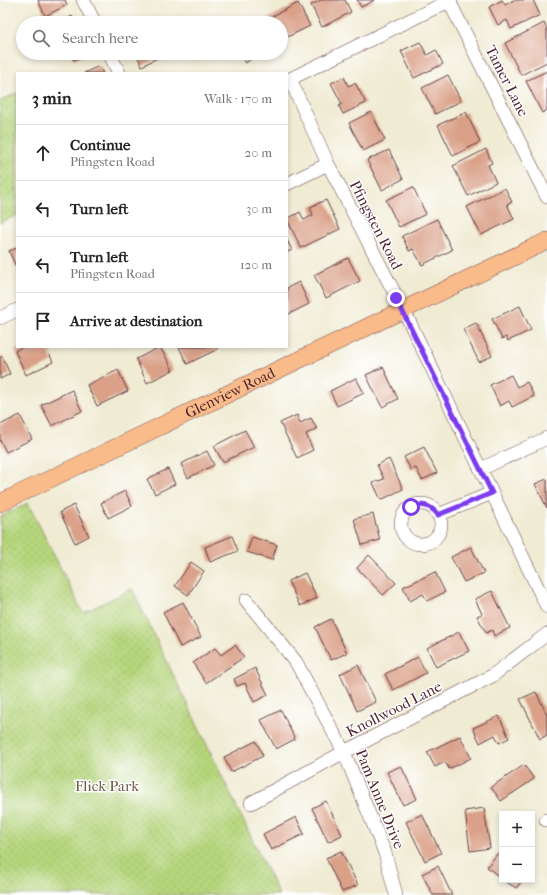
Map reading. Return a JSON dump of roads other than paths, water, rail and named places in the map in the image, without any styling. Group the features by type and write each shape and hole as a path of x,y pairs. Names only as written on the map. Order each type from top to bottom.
{"main road":[{"name":"Glenview Road","path":"0,503 547,241"}],"street":[{"path":"83,0 91,16"},
{"name":"Pfingsten Road","path":"450,1 290,79 328,164 481,469 547,608"},
{"name":"Tamer Lane","path":"450,1 547,197"},
{"path":"112,60 118,72"},
{"path":"288,184 328,164"},
{"path":"0,318 16,310"},
{"path":"481,469 547,438"},
{"path":"438,515 492,493"},
{"name":"Pam Anne Drive","path":"246,600 296,662 344,752 385,853 396,895"},
{"name":"Knollwood Lane","path":"251,803 344,752 492,676 547,634"}],"park label":[{"name":"Flick Park","path":"107,786"}]}
